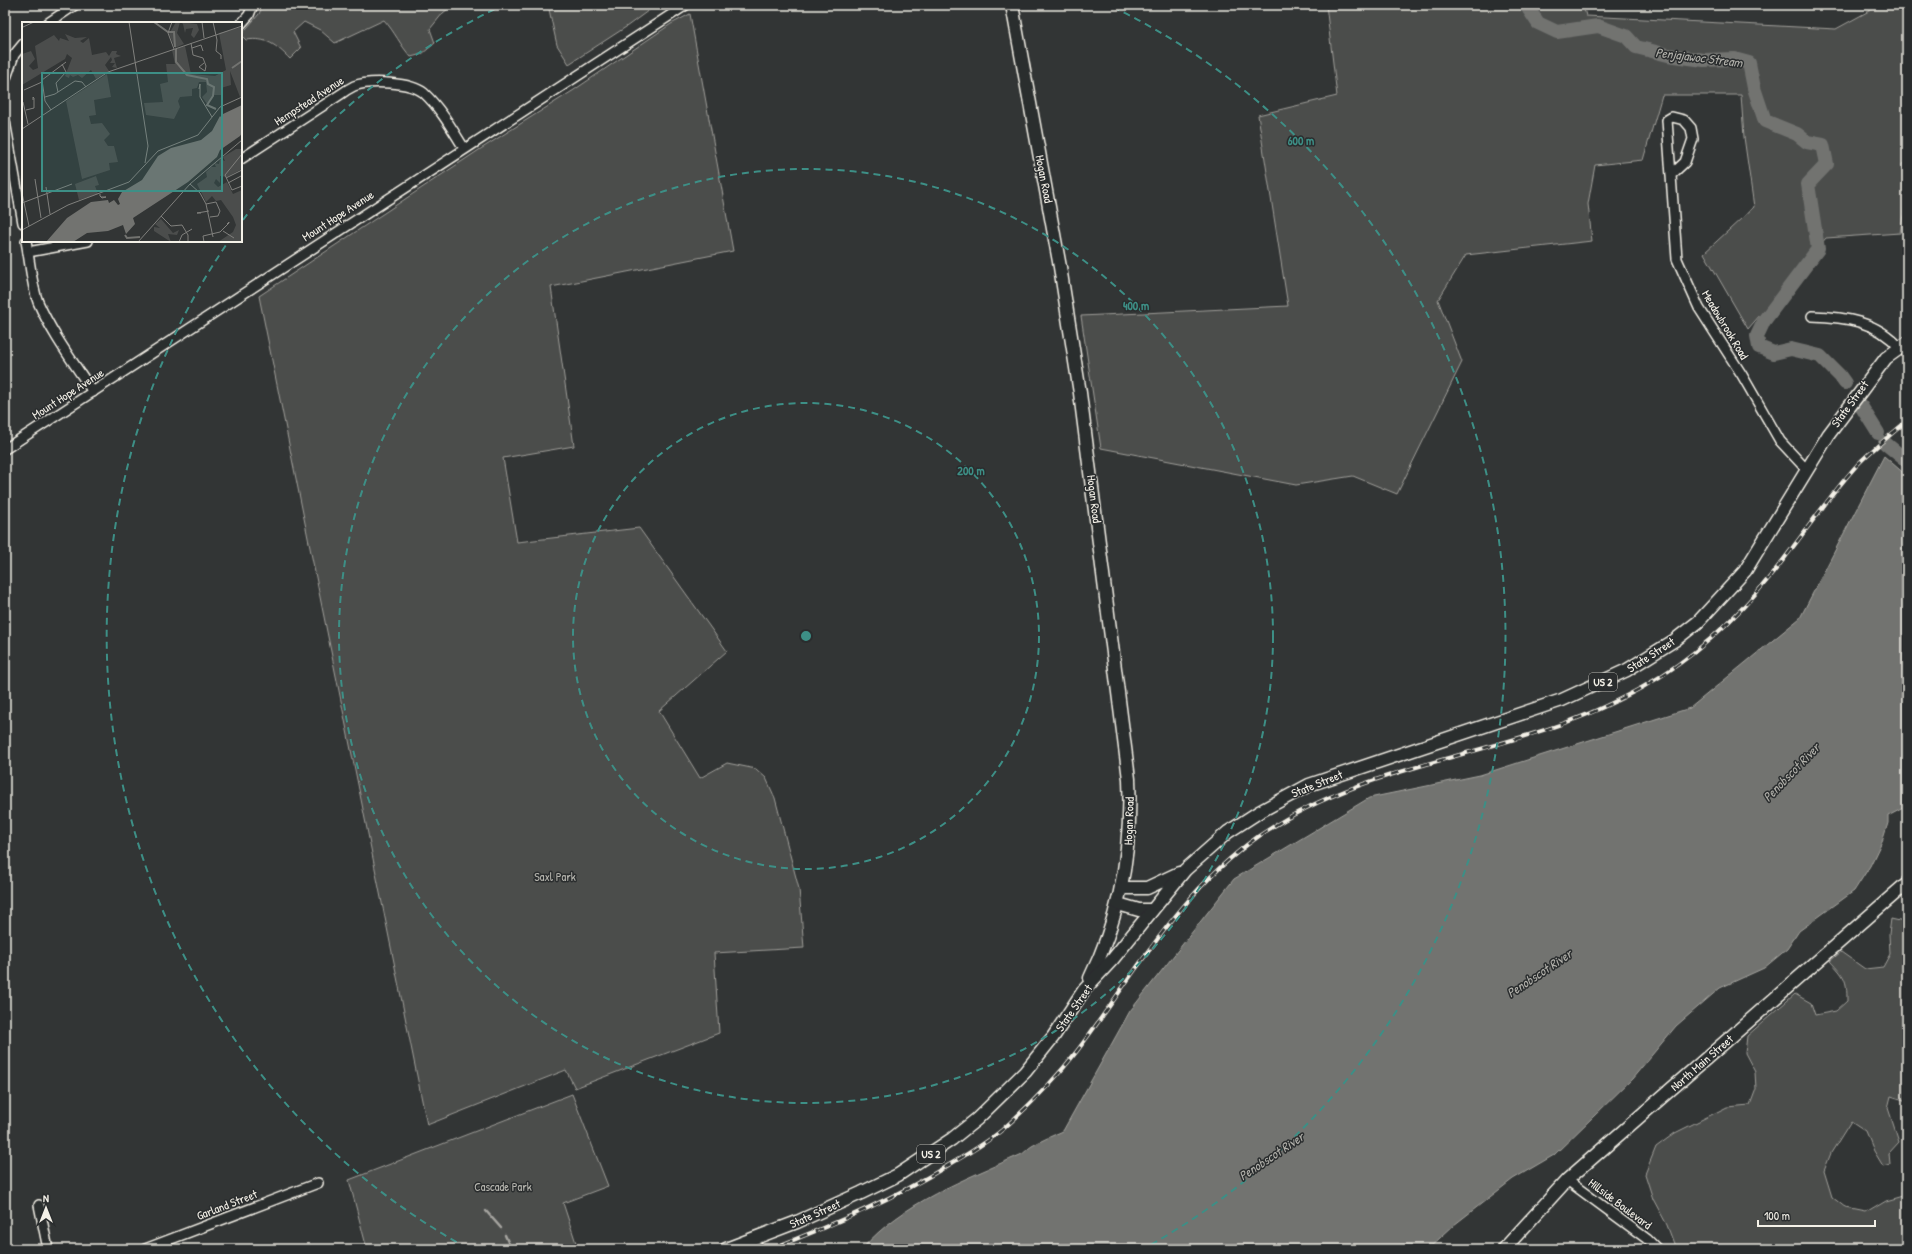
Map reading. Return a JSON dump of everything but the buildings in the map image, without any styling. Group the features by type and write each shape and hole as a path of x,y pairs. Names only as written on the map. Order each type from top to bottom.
{"main road":[{"name":"Hogan Road","path":"1012,5 1059,263 1080,393 1129,779 1131,814 1128,855 1122,888 1101,956 1084,990"},
{"name":"State Street","path":"726,1249 797,1222 898,1175 952,1139 977,1119 1025,1072 1054,1037 1084,990 1112,960 1185,870 1228,832 1259,812 1309,785 1562,700 1628,670 1654,654 1698,622 1745,571 1806,469 1829,434 1886,358 1903,345"},
{"path":"1122,888 1147,888 1185,870"},
{"name":"North Main Street","path":"1504,1249 1567,1180 1907,884"},
{"path":"1118,904 1140,910 1152,910"}],"street":[{"path":"50,22 76,5"},
{"path":"242,23 249,15 253,5"},
{"name":"Mount Hope Avenue","path":"5,449 464,148 686,5"},
{"path":"5,81 14,55 22,45"},
{"name":"Hempstead Avenue","path":"242,158 341,94 355,86 371,83 388,83 422,92 444,116 464,148"},
{"name":"Meadowbrook Road","path":"1671,175 1685,162 1693,139 1691,128 1684,120 1672,117 1667,120 1677,259 1698,308 1742,375 1780,441 1806,469"},
{"path":"5,121 22,217"},
{"path":"26,242 31,275 38,301 62,345 93,392"},
{"path":"28,252 83,242"},
{"path":"1812,316 1848,318 1867,324 1903,345"},
{"name":"Hillside Boulevard","path":"1567,1180 1647,1239 1657,1249"},
{"name":"Garland Street","path":"145,1249 318,1184"},
{"path":"39,1205 48,1249"}],"green space":[{"path":"263,5 453,5 443,13 430,29 435,43 422,54 411,57 384,20 335,43 320,30 304,22 293,32 301,48 290,59 271,43 253,39 246,40 242,36 242,34 259,14"},
{"path":"548,5 656,5 626,27 569,64 557,45"},
{"path":"1326,5 1583,5 1586,16 1836,29 1880,5 1907,5 1907,163 1902,164 1905,203 1900,233 1826,238 1748,329 1704,253 1754,207 1744,137 1741,95 1662,95 1643,160 1595,165 1588,204 1592,241 1466,255 1438,300 1462,362 1397,494 1353,476 1296,485 1101,448 1081,316 1288,306 1258,115 1337,96"},
{"name":"Saxl Park","path":"690,14 733,251 551,287 574,446 503,458 517,542 639,528 727,651 659,711 700,778 727,763 756,769 766,778 775,798 799,889 804,948 714,953 719,1033 575,1088 566,1070 427,1125 259,296 479,150 574,90 671,24"},
{"path":"1891,919 1904,922 1907,931 1907,1101 1891,1096 1888,1108 1899,1142 1889,1153 1890,1164 1883,1166 1874,1151 1866,1131 1851,1121 1831,1153 1824,1171 1832,1197 1846,1208 1866,1212 1886,1200 1907,1194 1907,1249 1676,1249 1667,1225 1653,1199 1645,1174 1656,1147 1675,1133 1727,1107 1750,1105 1756,1089 1755,1072 1745,1053 1747,1036 1795,994 1811,1003 1815,1015 1836,1011 1847,1001 1846,983 1842,975 1830,961 1841,952 1865,969 1883,967 1890,954 1889,934"},
{"name":"Cascade Park","path":"572,1094 608,1186 563,1203 578,1249 367,1249 349,1180"}],"water":[{"name":"Penobscot River","path":"1884,456 1907,476 1907,806 1888,816 1888,823 1883,839 1870,866 1854,891 1799,931 1787,949 1764,968 1720,988 1676,1026 1632,1079 1554,1155 1513,1179 1454,1225 1428,1249 862,1249 896,1218 915,1205 956,1183 1022,1154 1036,1144 1063,1131 1130,1011 1234,879 1369,798 1480,775 1690,708 1800,618"}],"waterway":[{"name":"Penjajawoc Stream","path":"1526,5 1538,23 1557,32 1598,26 1626,36 1636,47 1668,55 1704,60 1734,59 1749,63 1754,88 1765,121 1797,134 1807,142 1823,145 1827,164 1808,184 1818,249 1764,321 1757,336 1759,347 1774,353 1791,349 1820,356 1845,383"},
{"name":"Penjajawoc Stream","path":"1861,406 1878,433"},
{"name":"Penjajawoc Stream","path":"1885,443 1907,461"},
{"path":"486,1211 501,1228"},
{"path":"505,1235 511,1249"}],"railway":[{"path":"770,1249 838,1222 904,1190 968,1153 1002,1130 1022,1112 1069,1062 1159,936 1181,909 1231,858 1259,836 1295,814 1332,796 1371,781 1531,734 1589,714 1643,687 1680,663 1714,636 1745,606 1773,573 1836,490 1858,464 1907,421"}]}
